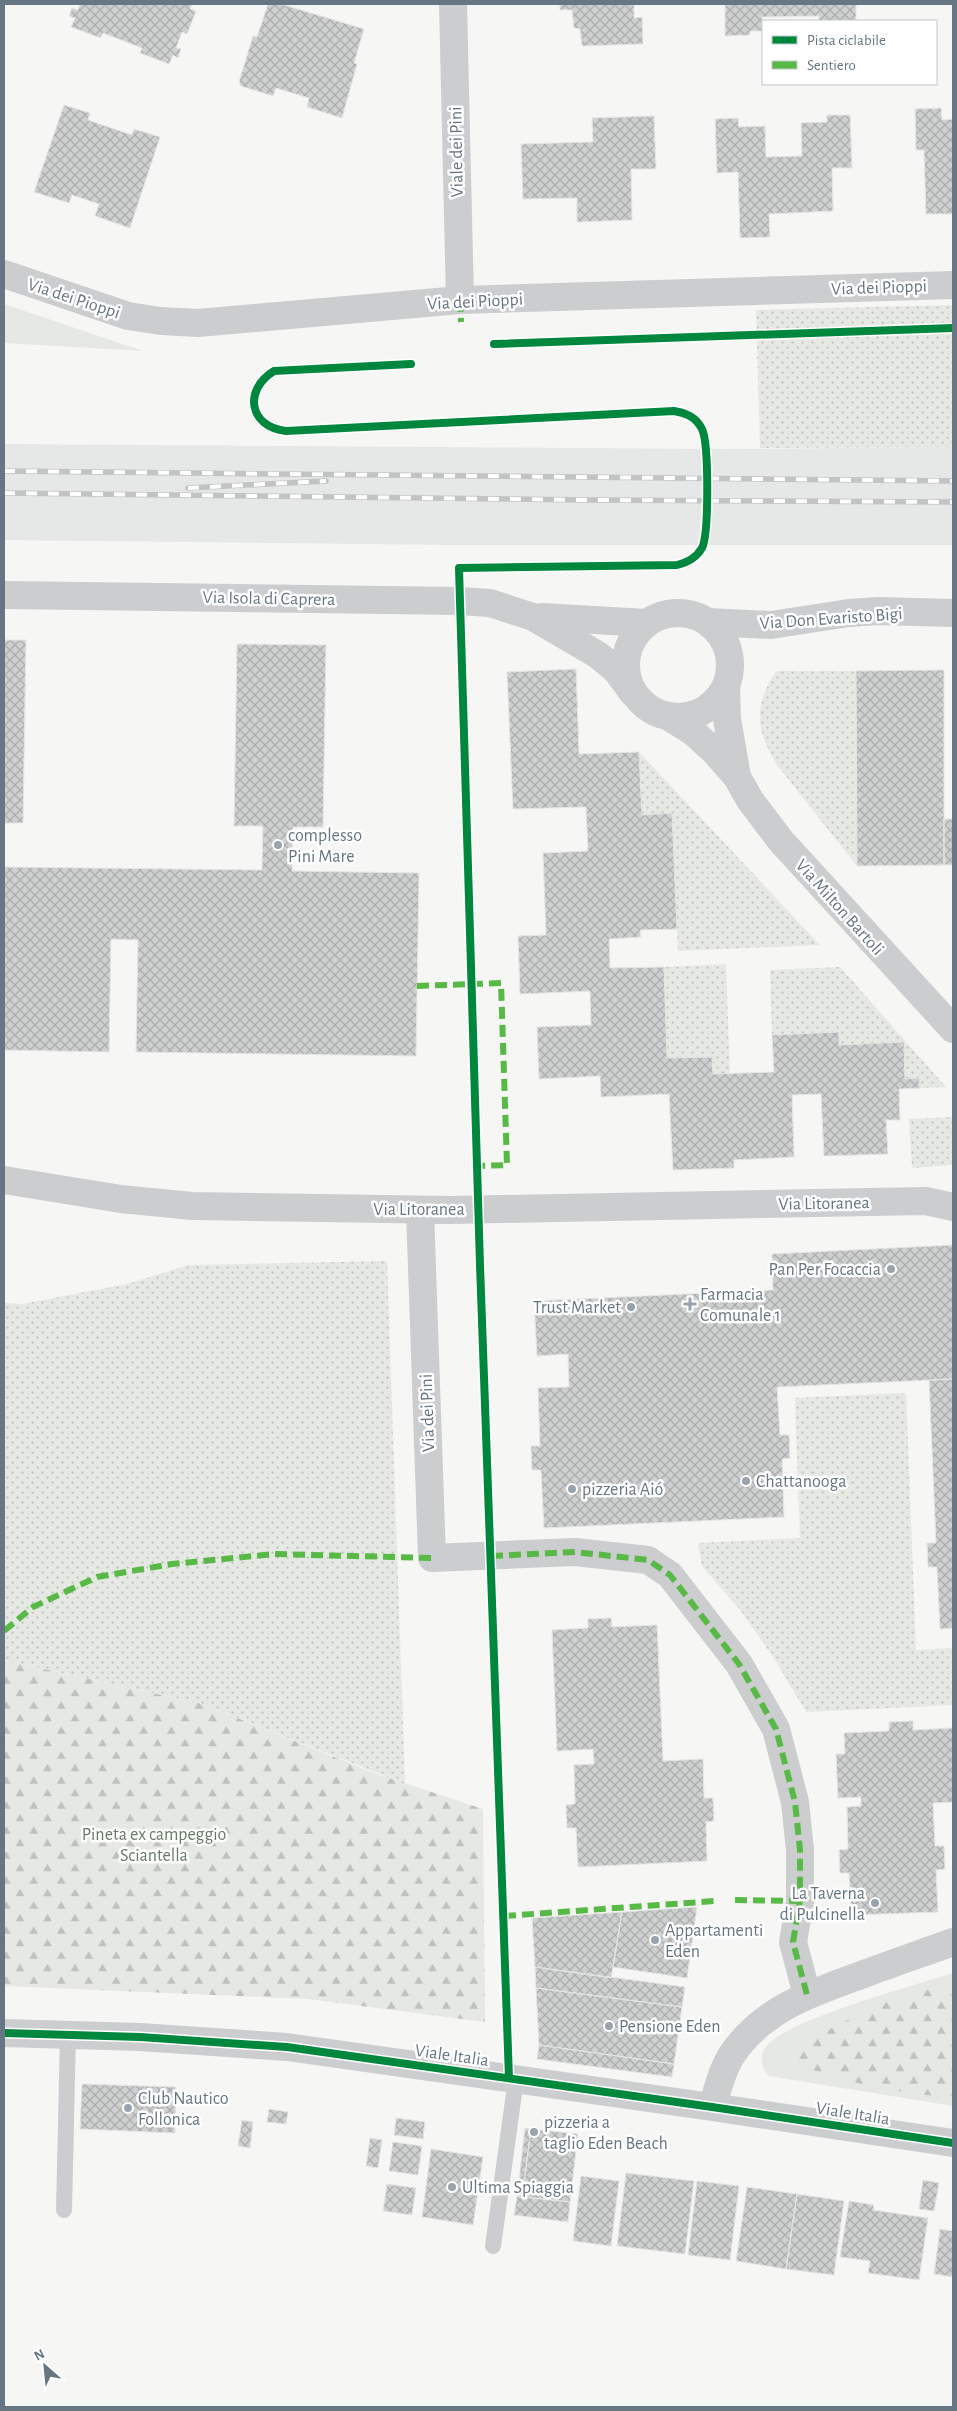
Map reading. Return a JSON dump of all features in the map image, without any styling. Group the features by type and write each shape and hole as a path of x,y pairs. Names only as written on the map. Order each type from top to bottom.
{"street":[{"name":"Viale dei Pini","path":"453,4 460,300"},
{"name":"Via dei Pioppi","path":"4,274 128,316 161,321 198,323 460,300 953,285"},
{"name":"Via Isola di Caprera","path":"4,595 460,600 490,603 533,617 598,655 616,670 633,692"},
{"name":"Via Don Evaristo Bigi","path":"647,623 661,615 678,613 694,615 708,622 771,625 868,612 953,613"},
{"name":"Via Isola di Caprera","path":"533,617 647,623"},
{"path":"647,623 634,638 626,655 626,675 633,692 643,704 669,717 686,717 703,710 716,700 726,685 730,668 728,651 721,635 708,622"},
{"name":"Via Milton Bartoli","path":"726,685 727,719 737,777"},
{"name":"Via Milton Bartoli","path":"669,717 693,732 737,777 750,800 781,842 953,1029"},
{"name":"Via Litoranea","path":"4,1180 174,1205 420,1210 926,1201 953,1194"},
{"name":"Via Litoranea","path":"926,1201 953,1207"},
{"name":"Via dei Pini","path":"420,1210 432,1558 575,1552 648,1560 670,1575 739,1664 776,1729 795,1802 800,1850 800,1901 793,1942 807,1995"},
{"path":"712,2106 724,2069 744,2039 766,2018 807,1995 953,1942"},
{"name":"Viale Italia","path":"4,2033 199,2040 287,2047 712,2106 953,2143"}],"lane":[{"path":"64,2210 68,2034"},
{"path":"493,2246 516,2079"}],"shaded area":[{"path":"4,444 723,449 953,447 953,545 445,545 4,540"}],"green space":[{"path":"4,304 10,306 143,351 4,343"},
{"path":"953,305 953,447 760,448 756,310"},
{"path":"776,671 856,671 857,866 777,765 764,740 760,718 761,706 769,683"},
{"path":"639,752 820,945 678,951 672,813 642,815"},
{"path":"726,964 730,1074 713,1074 712,1057 667,1058 664,967"},
{"path":"840,967 946,1087 920,1088 919,1078 905,1079 904,1042 839,1045 839,1032 772,1035 770,970"},
{"path":"953,1117 953,1165 912,1168 909,1119"},
{"path":"387,1261 405,1784 203,1704 4,1660 4,1303 22,1304 127,1284 189,1265"},
{"path":"906,1393 916,1650 953,1648 953,1705 806,1712 774,1658 741,1611 702,1566 698,1543 800,1538 795,1398"},
{"name":"Pineta ex campeggio Sciantella","path":"4,1660 203,1704 374,1773 483,1809 485,2022 308,1999 4,1986"},
{"path":"953,1973 953,2106 769,2076 765,2070 762,2059 765,2048 777,2037 797,2026 852,2004"},
{"path":"953,1982 953,2098 916,2094 850,2082 797,2062 798,2049 820,2034 875,2006"}],"building":[{"path":"80,4 192,4 190,9 196,11 187,34 182,32 176,48 181,49 178,58 173,55 169,64 140,53 142,48 103,33 101,38 71,27 75,18 69,16 72,8 78,10"},
{"path":"268,4 281,4 364,29 354,63 357,64 342,118 307,107 309,98 276,88 273,96 241,86 239,82 253,36 257,37"},
{"path":"560,4 634,4 634,18 642,17 643,44 582,46 580,29 574,28 572,10 560,10"},
{"path":"725,4 856,4 856,20 819,20 819,16 762,17 762,31 750,31 750,35 725,36"},
{"path":"64,105 90,113 88,120 132,135 134,129 160,137 130,228 95,216 99,204 72,195 69,203 34,192"},
{"path":"941,108 942,120 953,119 953,214 926,214 924,150 916,150 915,109"},
{"path":"827,115 850,115 852,168 832,168 833,211 769,214 770,237 740,238 738,172 717,173 715,119 738,118 739,127 765,126 766,157 802,156 801,123 827,122"},
{"path":"654,116 656,169 631,169 632,220 577,222 577,198 523,199 521,144 593,142 592,118"},
{"path":"4,640 26,640 23,823 4,823"},
{"name":"complesso Pini Mare","path":"237,644 326,645 323,827 293,827 292,871 419,873 416,1056 136,1052 138,940 111,939 109,1052 4,1050 4,867 262,870 263,826 234,826"},
{"path":"576,669 579,754 639,752 642,815 672,813 677,929 640,930 641,937 609,939 610,968 664,967 667,1058 712,1057 713,1074 774,1072 772,1035 839,1032 839,1045 904,1042 905,1079 919,1078 920,1088 899,1089 900,1120 886,1120 888,1154 824,1156 821,1094 792,1095 794,1157 734,1160 734,1168 673,1170 669,1094 601,1097 600,1076 539,1079 537,1027 591,1025 590,991 520,994 518,936 546,935 543,853 588,851 586,807 513,809 507,672"},
{"path":"944,670 944,865 857,866 856,671"},
{"path":"944,819 953,819 953,865 944,865"},
{"path":"953,1245 953,1379 777,1387 780,1435 789,1435 790,1458 782,1459 784,1517 544,1528 541,1470 532,1470 531,1446 540,1446 538,1388 569,1387 568,1354 537,1356 534,1301 773,1290 772,1254"},
{"path":"953,1379 953,1628 940,1629 937,1567 928,1567 927,1543 936,1543 929,1380"},
{"path":"611,1618 612,1627 657,1625 663,1761 703,1759 704,1798 713,1798 714,1821 706,1822 707,1861 578,1867 576,1828 567,1828 566,1805 575,1804 574,1765 594,1764 593,1749 557,1751 552,1630 588,1628 588,1619"},
{"path":"913,1721 913,1730 953,1728 953,1802 933,1803 935,1846 944,1846 945,1869 936,1870 938,1912 851,1915 849,1873 840,1873 839,1850 848,1849 847,1807 861,1806 861,1797 838,1798 836,1754 845,1754 844,1733 889,1731 889,1722"},
{"name":"Appartamenti Eden","path":"697,1907 687,1978 613,1967 622,1912"},
{"path":"622,1912 611,1978 535,1967 532,1918"},
{"path":"535,1967 685,1987 682,2007 536,1988"},
{"name":"Pensione Eden","path":"536,1988 682,2007 674,2064 539,2045"},
{"path":"539,2045 674,2064 672,2077 537,2059"},
{"name":"Club Nautico Follonica","path":"82,2084 176,2087 175,2133 80,2129"},
{"path":"269,2109 288,2112 286,2124 267,2122"},
{"path":"396,2118 425,2122 423,2139 394,2135"},
{"path":"242,2120 253,2122 250,2148 238,2146"},
{"path":"525,2128 531,2129 522,2197 517,2196"},
{"path":"531,2129 578,2134 570,2202 522,2197"},
{"path":"370,2138 382,2140 378,2168 366,2166"},
{"path":"393,2142 422,2146 418,2175 389,2171"},
{"name":"Ultima Spiaggia","path":"431,2149 483,2157 473,2225 422,2217"},
{"path":"626,2173 694,2181 685,2254 617,2246"},
{"path":"581,2176 619,2181 611,2246 573,2241"},
{"path":"923,2180 939,2183 934,2211 919,2209"},
{"path":"697,2181 739,2186 730,2260 688,2255"},
{"path":"387,2184 416,2188 412,2215 383,2211"},
{"path":"747,2187 797,2194 786,2269 736,2261"},
{"path":"797,2194 844,2201 834,2275 786,2269"},
{"path":"517,2196 570,2202 568,2222 514,2215"},
{"path":"849,2201 874,2205 873,2210 928,2218 919,2280 868,2273 870,2261 840,2257"},
{"path":"940,2229 953,2231 953,2277 934,2274"}],"railway":[{"path":"4,471 953,481"},
{"path":"188,488 326,481"},
{"path":"4,493 953,502"}],"marked path":[{"path":"460,300 461,322"},
{"path":"417,986 501,983 507,1165 477,1166 477,1162"},
{"path":"491,1556 575,1552 648,1560 670,1575 739,1664 776,1729 795,1802 800,1850 800,1901 793,1942 807,1995"},
{"path":"4,1631 33,1607 97,1577 172,1564 275,1554 432,1558"},
{"path":"735,1900 800,1901"},
{"path":"504,1916 715,1901"}],"cycle path":[{"path":"494,344 953,328"},
{"path":"411,364 274,371 264,379 258,388 254,397 254,407 264,423 286,431 674,411 690,416 697,421 702,429 706,452 707,508 704,539 700,551 688,561 677,565 459,568 480,1265 509,2078"},
{"path":"4,2033 140,2037 287,2047 953,2143"}],"place":[{"name":"complesso Pini Mare","path":"278,845"},
{"name":"Pan Per Focaccia","path":"891,1269"},
{"name":"Farmacia Comunale 1","path":"690,1304"},
{"name":"Trust Market","path":"631,1307"},
{"name":"Chattanooga","path":"746,1481"},
{"name":"pizzeria Aió","path":"572,1489"},
{"name":"La Taverna di Pulcinella","path":"875,1903"},
{"name":"Appartamenti Eden","path":"655,1940"},
{"name":"Pensione Eden","path":"609,2026"},
{"name":"Club Nautico Follonica","path":"128,2108"},
{"name":"pizzeria a taglio Eden Beach","path":"534,2132"},
{"name":"Ultima Spiaggia","path":"452,2187"}]}
